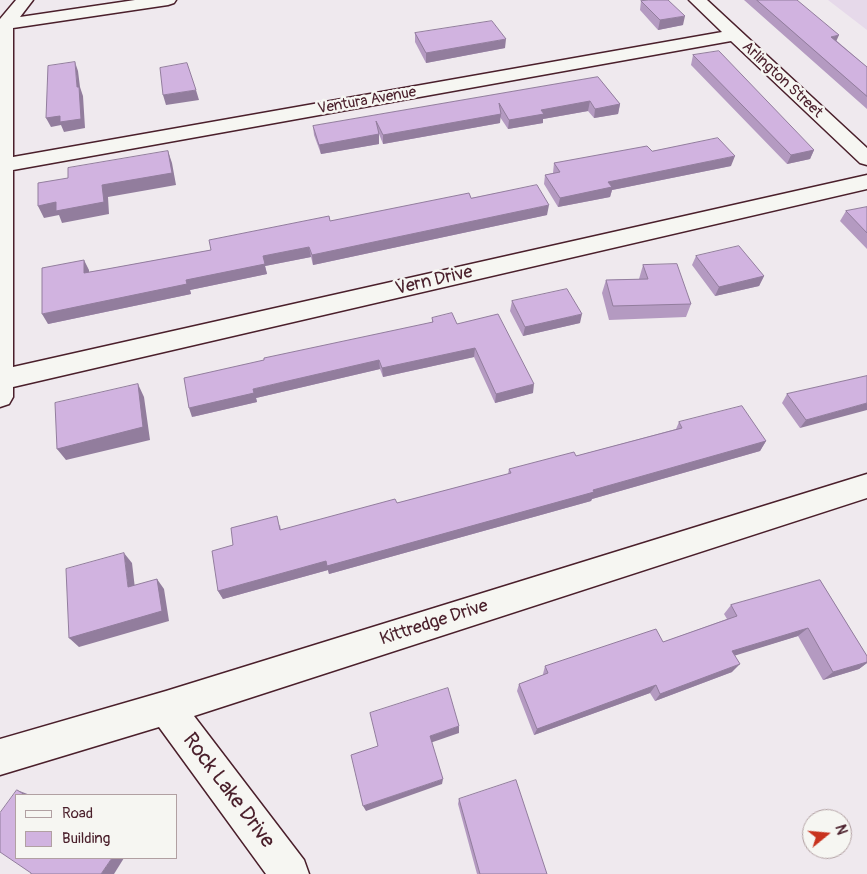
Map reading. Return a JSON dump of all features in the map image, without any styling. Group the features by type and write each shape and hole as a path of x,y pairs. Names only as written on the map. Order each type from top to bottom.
{"street":[{"path":"0,398 2,24 25,0"},
{"path":"2,24 168,0"},
{"name":"Arlington Street","path":"697,0 867,159"},
{"name":"Ventura Avenue","path":"2,166 735,35"},
{"name":"Vern Drive","path":"1,380 867,182"},
{"name":"Kittredge Drive","path":"0,756 166,708 867,486"},
{"name":"Rock Lake Drive","path":"166,708 290,874"}],"shaded area":[{"path":"828,0 867,0 867,30"}],"building":[{"path":"668,0 685,16 660,20 641,1"},
{"path":"757,0 797,0 839,35 831,37 867,67 867,96"},
{"path":"492,21 506,39 426,53 415,33"},
{"path":"719,51 814,150 791,155 693,55"},
{"path":"75,62 81,119 60,122 60,116 46,118 48,66"},
{"path":"187,63 196,90 163,95 160,68"},
{"path":"598,77 620,104 595,109 590,101 541,110 544,114 509,120 499,103 501,114 383,135 376,121 379,134 319,145 313,126"},
{"path":"718,138 735,156 608,182 612,187 560,198 545,175 560,172 554,163 647,146 652,151"},
{"path":"168,151 172,173 102,185 104,202 56,211 56,202 38,206 38,183 68,178 68,168"},
{"path":"537,185 549,205 312,255 309,247 263,256 265,264 186,280 187,284 42,314 42,268 84,260 84,273 211,250 209,240 329,216 330,221 469,193 471,198"},
{"path":"867,207 867,233 846,211"},
{"path":"739,246 764,276 719,287 696,256"},
{"path":"677,264 691,304 613,306 606,280 648,279 643,265"},
{"path":"567,289 582,314 525,327 512,301"},
{"path":"452,313 457,324 498,314 534,384 496,394 475,348 382,368 379,360 253,389 254,393 189,408 184,378 264,360 264,358 433,322 432,318"},
{"path":"867,376 867,403 806,420 787,394"},
{"path":"138,384 143,427 57,449 55,403"},
{"path":"742,406 766,441 593,490 594,492 327,566 326,561 218,591 212,551 233,545 231,528 277,516 280,530 395,499 397,503 511,473 509,469 574,452 576,456 682,428 679,422"},
{"path":"124,553 128,587 157,579 162,611 69,638 66,569"},
{"path":"820,580 867,656 867,662 833,672 808,628 732,651 740,664 660,694 656,685 537,729 519,684 548,673 545,666 656,629 663,642 737,616 731,605"},
{"path":"448,688 459,726 430,736 443,779 363,806 351,755 378,746 370,713"},
{"path":"516,780 547,874 480,874 459,799"},
{"path":"17,790 23,794 15,794 15,859 111,859 101,874 31,874 0,852 0,813"}]}
